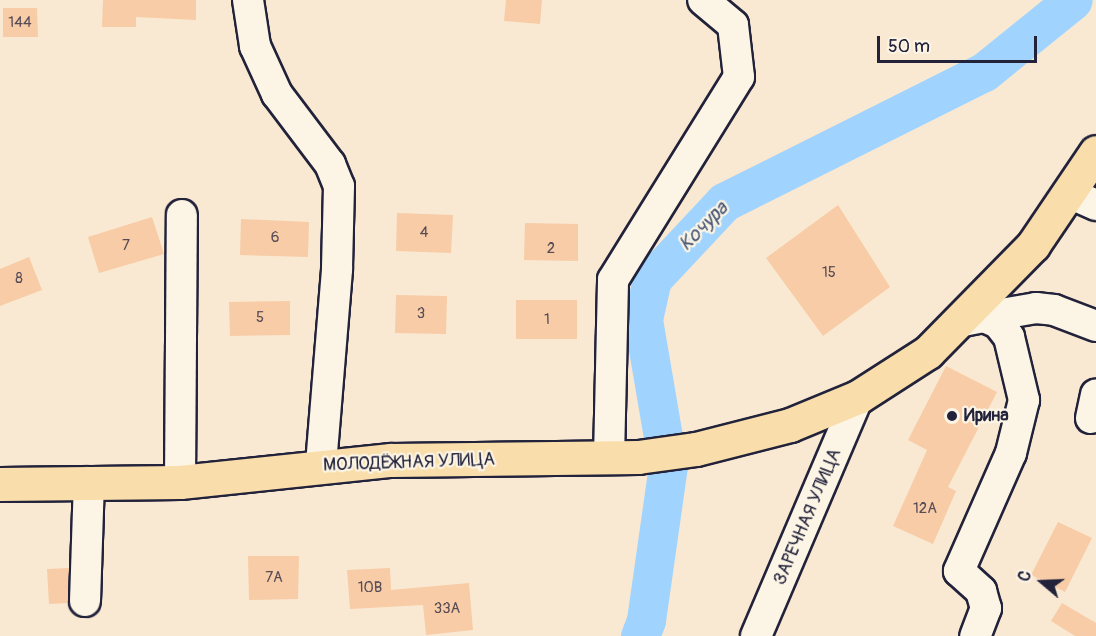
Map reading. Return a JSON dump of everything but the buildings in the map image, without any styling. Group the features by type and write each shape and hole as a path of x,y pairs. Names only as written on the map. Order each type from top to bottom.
{"main road":[{"name":"МОЛОДЁЖНАЯ УЛИЦА","path":"0,484 180,482 391,460 624,457 696,448 790,425 858,397 928,352 970,320 1033,245 1082,199 1096,153"}],"street":[{"path":"248,0 255,46 277,94 330,164 339,186 337,270 321,466"},
{"path":"624,457 613,280 739,77 733,25 703,0"},
{"path":"180,482 182,215"},
{"path":"970,320 1036,308 1054,310 1096,327"},
{"path":"970,320 998,323 1009,337 1023,400 1011,453 959,571 981,591 986,608 975,636"},
{"name":"ЗАРЕЧНАЯ УЛИЦА","path":"756,636 858,397"},
{"path":"85,601 89,482"}],"waterway":[{"name":"Кочура","path":"640,636 646,620 668,466 643,319 652,279 724,202 984,72 1073,0"}],"place":[{"name":"Ирина","path":"952,416"}]}
